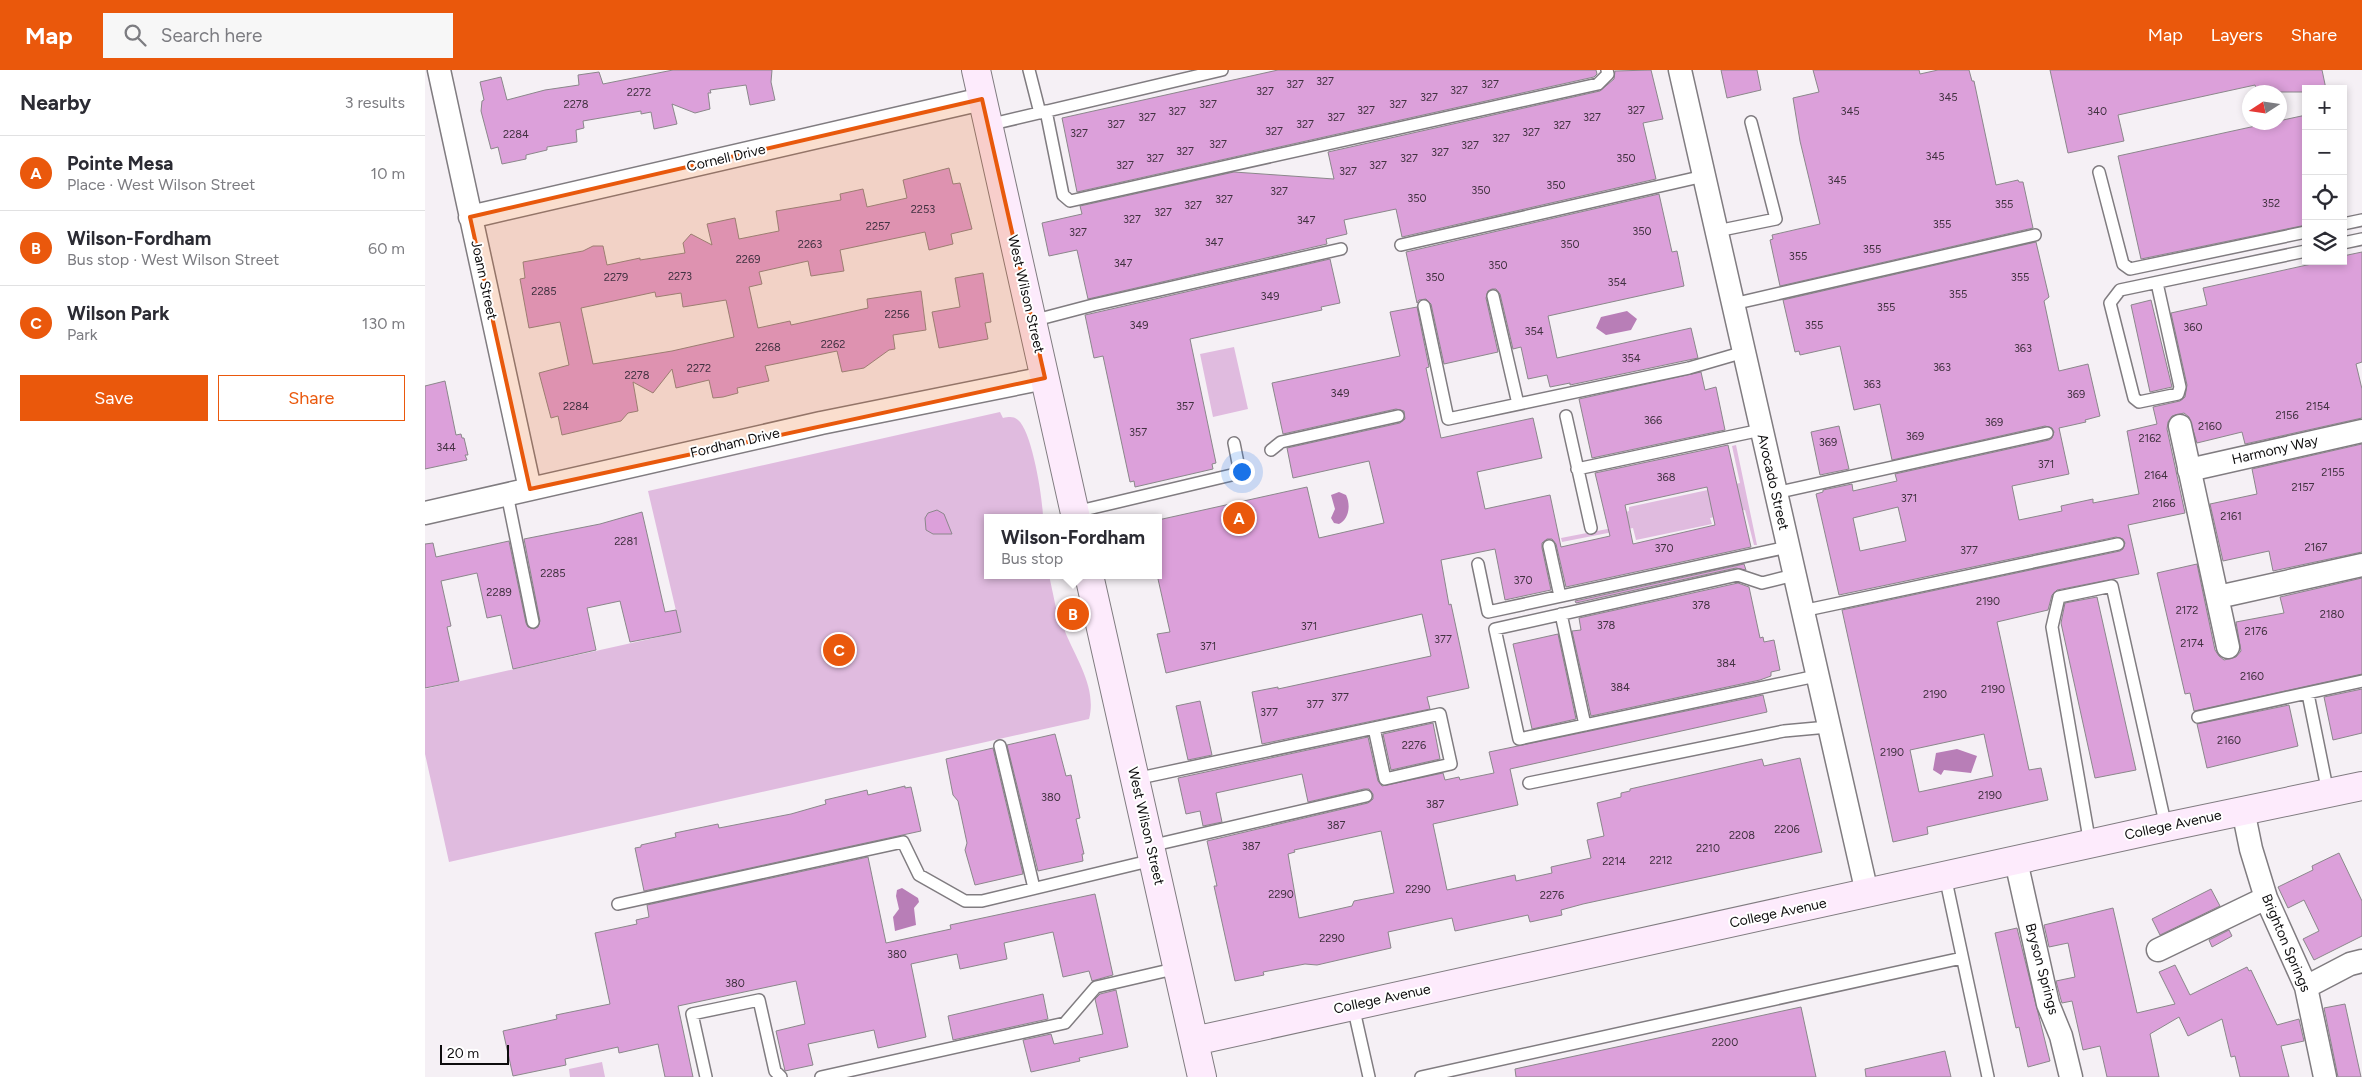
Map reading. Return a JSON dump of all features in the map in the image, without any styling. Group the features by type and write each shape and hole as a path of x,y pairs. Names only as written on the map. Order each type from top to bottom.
{"street":[{"name":"Joann Street","path":"439,70 530,489"},
{"name":"West Wilson Street","path":"976,70 1076,514"},
{"name":"Avocado Street","path":"1680,70 1816,676 1867,893"},
{"name":"Cornell Drive","path":"470,217 985,112"},
{"name":"Fordham Drive","path":"425,513 821,424 1045,378"},
{"path":"2179,426 2228,647"},
{"name":"Harmony Way","path":"2189,470 2362,431"},
{"path":"2218,597 2362,565"},
{"name":"West Wilson Street","path":"1090,579 1194,1041 1199,1076"},
{"name":"College Avenue","path":"1194,1041 2165,827 2362,786"},
{"name":"Brighton Springs","path":"2243,810 2251,849 2266,898 2306,987 2325,1077"},
{"name":"Bryson Springs","path":"2016,861 2048,1004 2061,1036 2071,1077"},
{"path":"2158,950 2266,898"},
{"path":"2306,987 2350,964 2362,961"}],"lane":[{"path":"1029,70 1043,112 1063,195 1071,200 1598,84 1608,74 1607,70"},
{"path":"985,112 1043,112 1222,70"},
{"path":"1717,231 1775,219 1751,122"},
{"path":"2099,172 2123,264 2130,269 2302,233"},
{"path":"1401,245 1704,176"},
{"path":"2347,223 2362,220"},
{"path":"1733,304 2035,235"},
{"path":"2347,242 2362,239"},
{"path":"1032,321 1093,304 1341,249"},
{"path":"2157,282 2180,387 2178,394 2139,402 2134,398 2109,303 2120,290 2157,282 2302,252"},
{"path":"1493,296 1519,404"},
{"path":"1424,306 1448,419 1689,368 1744,352"},
{"path":"1271,450 1281,442 1398,416"},
{"path":"1566,416 1591,528"},
{"path":"1577,470 1761,430"},
{"path":"1775,493 2047,433"},
{"path":"1080,514 1240,473 1234,442"},
{"path":"507,494 533,622"},
{"path":"1802,611 2118,544"},
{"path":"1549,546 1561,596"},
{"path":"1477,564 1488,612 1788,547"},
{"path":"1794,575 1762,583 1738,575 1495,629 1519,739 1816,676"},
{"path":"2090,844 2051,627 2059,597 2112,586 2165,827"},
{"path":"1561,614 1585,725"},
{"path":"2198,718 2362,681"},
{"path":"2307,694 2328,793"},
{"path":"1135,779 1374,728 1440,714 1451,764 1385,779 1374,728"},
{"path":"1529,783 1784,731 1828,727"},
{"path":"1000,746 1033,888"},
{"path":"618,904 903,842 919,875 965,900 982,901 1151,853 1366,796"},
{"path":"1945,876 1988,1077"},
{"path":"1421,1077 1962,958"},
{"path":"821,1077 1065,1023 1096,987 1177,968"},
{"path":"706,1077 692,1014 759,1000 775,1071 781,1077"},
{"path":"1353,1006 1369,1077"}],"highlighted area":[{"path":"982,99 1045,378 530,489 470,217"}],"shaded area":[{"path":"1627,311 1637,319 1631,330 1606,335 1596,328 1601,317"},
{"path":"1234,347 1248,409 1213,417 1200,354"},
{"path":"1000,412 1003,418 1013,417 1018,420 1028,437 1039,482 1043,514 984,514 984,579 1050,579 1056,608 1085,675 1091,708 1089,719 449,862 425,754 425,689 681,632 648,491"},
{"path":"1736,445 1757,545 1754,545 1745,510 1710,518 1712,524 1636,540 1633,528 1562,542 1561,538 1628,525 1626,512 1629,511 1629,507 1740,483 1732,446"},
{"path":"1339,492 1346,495 1349,507 1345,519 1339,524 1334,523 1331,518 1335,509 1331,495"},
{"path":"1957,749 1977,756 1971,773 1944,770 1941,775 1933,770 1936,753"},
{"path":"902,888 918,898 919,902 914,908 916,925 895,931 893,917 899,909 896,896 897,890"},
{"path":"602,1062 605,1077 570,1077 569,1069"}],"building":[{"path":"673,70 772,70 771,82 775,100 750,105 746,85 710,90 711,93 708,93 710,109 695,113 672,104 677,124 654,129 651,112 641,114 641,111 583,121 584,128 576,130 577,142 547,147 547,150 526,155 526,159 502,164 498,147 491,149 481,111 482,101 484,100 480,82 501,77 507,100 545,90 579,85 578,75 599,72 603,84"},
{"path":"1278,70 1596,70 1597,74 1594,77 1077,192 1062,118"},
{"path":"1651,70 1663,119 1643,123 1656,179 1402,237 1396,209 1344,220 1347,234 1326,239 1327,244 1088,299 1077,250 1049,256 1042,223 1082,214 1080,206 1234,172 1334,179 1328,152 1600,91 1614,79 1615,71"},
{"path":"1721,70 1757,70 1761,90 1727,98"},
{"path":"1813,70 1919,70 1920,74 1938,70 1969,70 1972,81 1974,81 1996,185 2018,180 2023,182 2033,228 1780,286 1770,240 1773,239 1772,235 1820,224 1800,141 1793,98 1819,92"},
{"path":"2050,70 2322,70 2325,85 2302,85 2302,92 2287,92 2287,85 2242,85 2242,88 2118,115 2124,141 2068,153"},
{"path":"2302,116 2302,226 2141,259 2118,156 2242,129 2287,130 2287,119"},
{"path":"949,168 953,184 960,183 972,229 951,234 953,244 929,250 925,232 840,250 844,271 811,276 808,261 759,272 762,284 749,287 758,328 790,321 791,325 868,308 867,299 921,291 926,330 893,335 895,349 889,350 864,368 842,372 837,351 765,366 769,381 737,388 738,393 723,397 713,398 709,380 676,388 672,369 653,393 633,382 638,411 628,413 621,421 562,435 558,416 551,418 539,373 569,365 560,322 529,328 520,279 525,278 523,262 583,251 593,246 603,246 607,265 640,258 640,260 685,253 683,243 691,234 712,245 707,224 735,218 739,239 779,231 776,211 841,200 840,194 863,189 867,207 907,198 903,180","holes":["655,292 656,297 681,293 683,307 726,300 734,337 672,351 593,364 581,308"]},
{"path":"1659,194 1672,252 1677,251 1684,286 1548,316 1557,358 1691,328 1698,358 1570,385 1570,383 1550,387 1547,375 1528,379 1521,347 1513,349 1500,294 1496,289 1492,289 1488,291 1486,298 1498,352 1444,364 1431,304 1426,299 1419,300 1417,303 1406,252"},
{"path":"2036,242 2049,297 2044,301 2059,371 2088,364 2100,416 2085,420 2086,422 2059,428 2069,474 2012,486 2019,520 2062,511 2061,506 2093,499 2093,503 2139,494 2127,431 2157,424 2153,407 2180,401 2185,397 2187,385 2171,313 2207,305 2203,288 2307,265 2347,265 2347,255 2362,252 2362,362 2356,364 2362,389 2362,418 2245,444 2242,432 2197,443 2189,417 2184,413 2172,416 2168,422 2167,429 2185,513 2128,525 2139,574 2057,590 2052,595 2048,610 1997,622 2029,770 2041,768 2048,800 1927,827 1928,834 1893,842 1842,610 2120,551 2125,543 2123,539 2116,537 1839,595 1816,494 1823,492 1823,490 1852,484 1853,491 1897,481 1895,474 2049,440 2054,432 2052,428 2045,426 1892,460 1880,404 1854,410 1840,346 1800,355 1799,351 1795,352 1783,300","holes":["1898,507 1906,541 1860,551 1853,518","1984,734 1993,776 1919,792 1910,750"]},
{"path":"1330,259 1340,303 1321,307 1322,310 1190,339 1216,463 1212,464 1213,469 1135,487 1134,481 1130,482 1103,356 1094,358 1085,315"},
{"path":"983,273 991,322 985,323 988,339 939,348 932,312 960,307 955,278"},
{"path":"2151,300 2172,387 2150,392 2131,305"},
{"path":"1417,307 1429,367 1426,368 1441,438 1533,418 1542,458 1477,472 1485,509 1550,495 1561,547 1610,536 1595,473 1728,445 1751,547 1566,587 1556,544 1552,539 1547,539 1542,543 1542,548 1551,590 1505,600 1495,549 1441,560 1449,605 1451,604 1469,688 1427,697 1430,709 1262,744 1252,692 1278,687 1278,689 1431,656 1422,614 1166,673 1157,634 1170,632 1158,579 1162,579 1162,519 1307,487 1319,538 1384,523 1369,461 1293,478 1287,448 1400,423 1405,419 1404,411 1396,409 1283,434 1272,383 1400,356 1390,312","holes":["1707,487 1715,525 1633,544 1625,505"]},
{"path":"1701,372 1705,390 1716,387 1725,430 1592,458 1579,399"},
{"path":"445,381 456,435 461,434 462,438 464,438 468,455 465,455 467,460 425,469 425,386"},
{"path":"1839,426 1849,469 1820,475 1811,432"},
{"path":"2362,444 2362,552 2273,571 2269,551 2223,561 2210,504 2257,494 2252,469"},
{"path":"937,510 944,514 952,534 933,534 926,530 925,518 928,513"},
{"path":"642,512 665,612 676,610 681,632 630,642 620,601 587,608 596,650 513,669 501,615 487,618 477,573 441,581 451,626 447,627 459,681 425,688 425,544 433,543 436,557 509,541 526,623 528,627 534,629 538,627 540,621 524,539 600,524"},
{"path":"1744,564 1746,570 1736,568 1576,603 1575,601"},
{"path":"2197,564 2215,650 2224,660 2236,657 2241,651 2236,622 2284,613 2280,597 2362,578 2362,674 2194,711 2190,693 2185,694 2157,573"},
{"path":"1738,583 1749,587 1760,638 1763,637 1764,642 1774,640 1780,670 1771,672 1771,676 1760,680 1591,716 1572,631 1581,630 1579,618"},
{"path":"2097,597 2136,770 2095,778 2061,623 2065,603"},
{"path":"1558,634 1576,719 1532,729 1513,644"},
{"path":"2362,689 2362,733 2333,740 2324,697"},
{"path":"1763,695 1767,712 1510,769 1518,805 1433,824 1447,890 1515,875 1516,881 1552,873 1551,867 1591,858 1587,840 1604,836 1597,803 1621,797 1621,793 1630,791 1630,789 1762,759 1764,766 1800,758 1822,852 1583,904 1561,910 1562,915 1530,922 1528,915 1455,931 1452,918 1388,932 1391,948 1317,965 1305,964 1263,972 1264,975 1235,981 1214,886 1217,886 1207,841 1368,803 1373,799 1373,794 1369,789 1364,789 1308,802 1302,774 1216,793 1222,822 1203,826 1200,811 1186,814 1178,778 1368,737 1378,781 1382,786 1443,773 1445,780 1459,777 1460,780 1494,773 1489,752","holes":["1381,831 1394,893 1354,901 1352,906 1299,918 1288,854 1295,852 1294,850"]},
{"path":"1200,701 1212,755 1188,760 1176,706"},
{"path":"2289,705 2298,746 2207,768 2197,724"},
{"path":"1433,723 1440,759 1391,770 1383,734"},
{"path":"1055,734 1066,776 1071,775 1080,818 1076,819 1084,854 1082,854 1083,861 1038,871 1007,745"},
{"path":"993,748 1023,874 975,885 965,850 967,843 958,801 953,795 946,759"},
{"path":"905,786 905,788 911,787 921,831 644,891 635,848 641,847 641,845 676,837 675,833 718,824 719,828 791,814 826,804 825,800 867,790 868,795"},
{"path":"2339,853 2362,901 2362,936 2314,960 2303,939 2319,931 2304,900 2288,908 2278,887 2313,870 2312,866"},
{"path":"868,857 886,943 951,929 950,925 1095,894 1113,975 1092,981 1089,971 1063,977 1053,932 1004,943 1007,959 960,969 957,954 911,964 926,1037 878,1048 874,1030 808,1044 813,1065 785,1071 776,1031 805,1024 796,981 678,1006 693,1077 665,1077 658,1044 619,1053 618,1047 565,1059 566,1065 513,1076 503,1031 557,1019 556,1015 610,1004 595,933 637,924 636,920 649,917 647,905"},
{"path":"2211,889 2220,906 2160,935 2152,919"},
{"path":"2113,908 2137,1013 2175,1004 2159,972 2175,965 2190,995 2247,967 2249,971 2251,970 2277,1025 2299,1019 2304,1041 2281,1046 2289,1077 2240,1077 2235,1056 2231,1057 2222,1019 2188,1036 2179,1017 2150,1034 2159,1077 2107,1077 2100,1046 2083,1050 2072,1001 2062,1003 2061,1000 2056,981 2075,977 2068,943 2049,947 2044,925"},
{"path":"2017,928 2050,1061 2028,1067 2019,1027 2016,1028 1995,933"},
{"path":"2229,930 2232,936 2212,947 2209,940"},
{"path":"1116,990 1128,1047 1079,1058 1080,1061 1031,1072 1023,1040 1051,1034 1054,1044 1103,1034 1095,999 1100,994"},
{"path":"1043,994 1048,1019 953,1040 948,1016"},
{"path":"2345,1004 2361,1077 2338,1077 2324,1008"},
{"path":"1801,1007 1816,1077 1516,1077 1515,1069"},
{"path":"1945,1051 1951,1077 1866,1077 1865,1069"}],"place":[{"name":"Pointe Mesa","path":"1239,518"},
{"name":"Wilson-Fordham","path":"1073,614"},
{"name":"Wilson Park","path":"839,650"}]}
